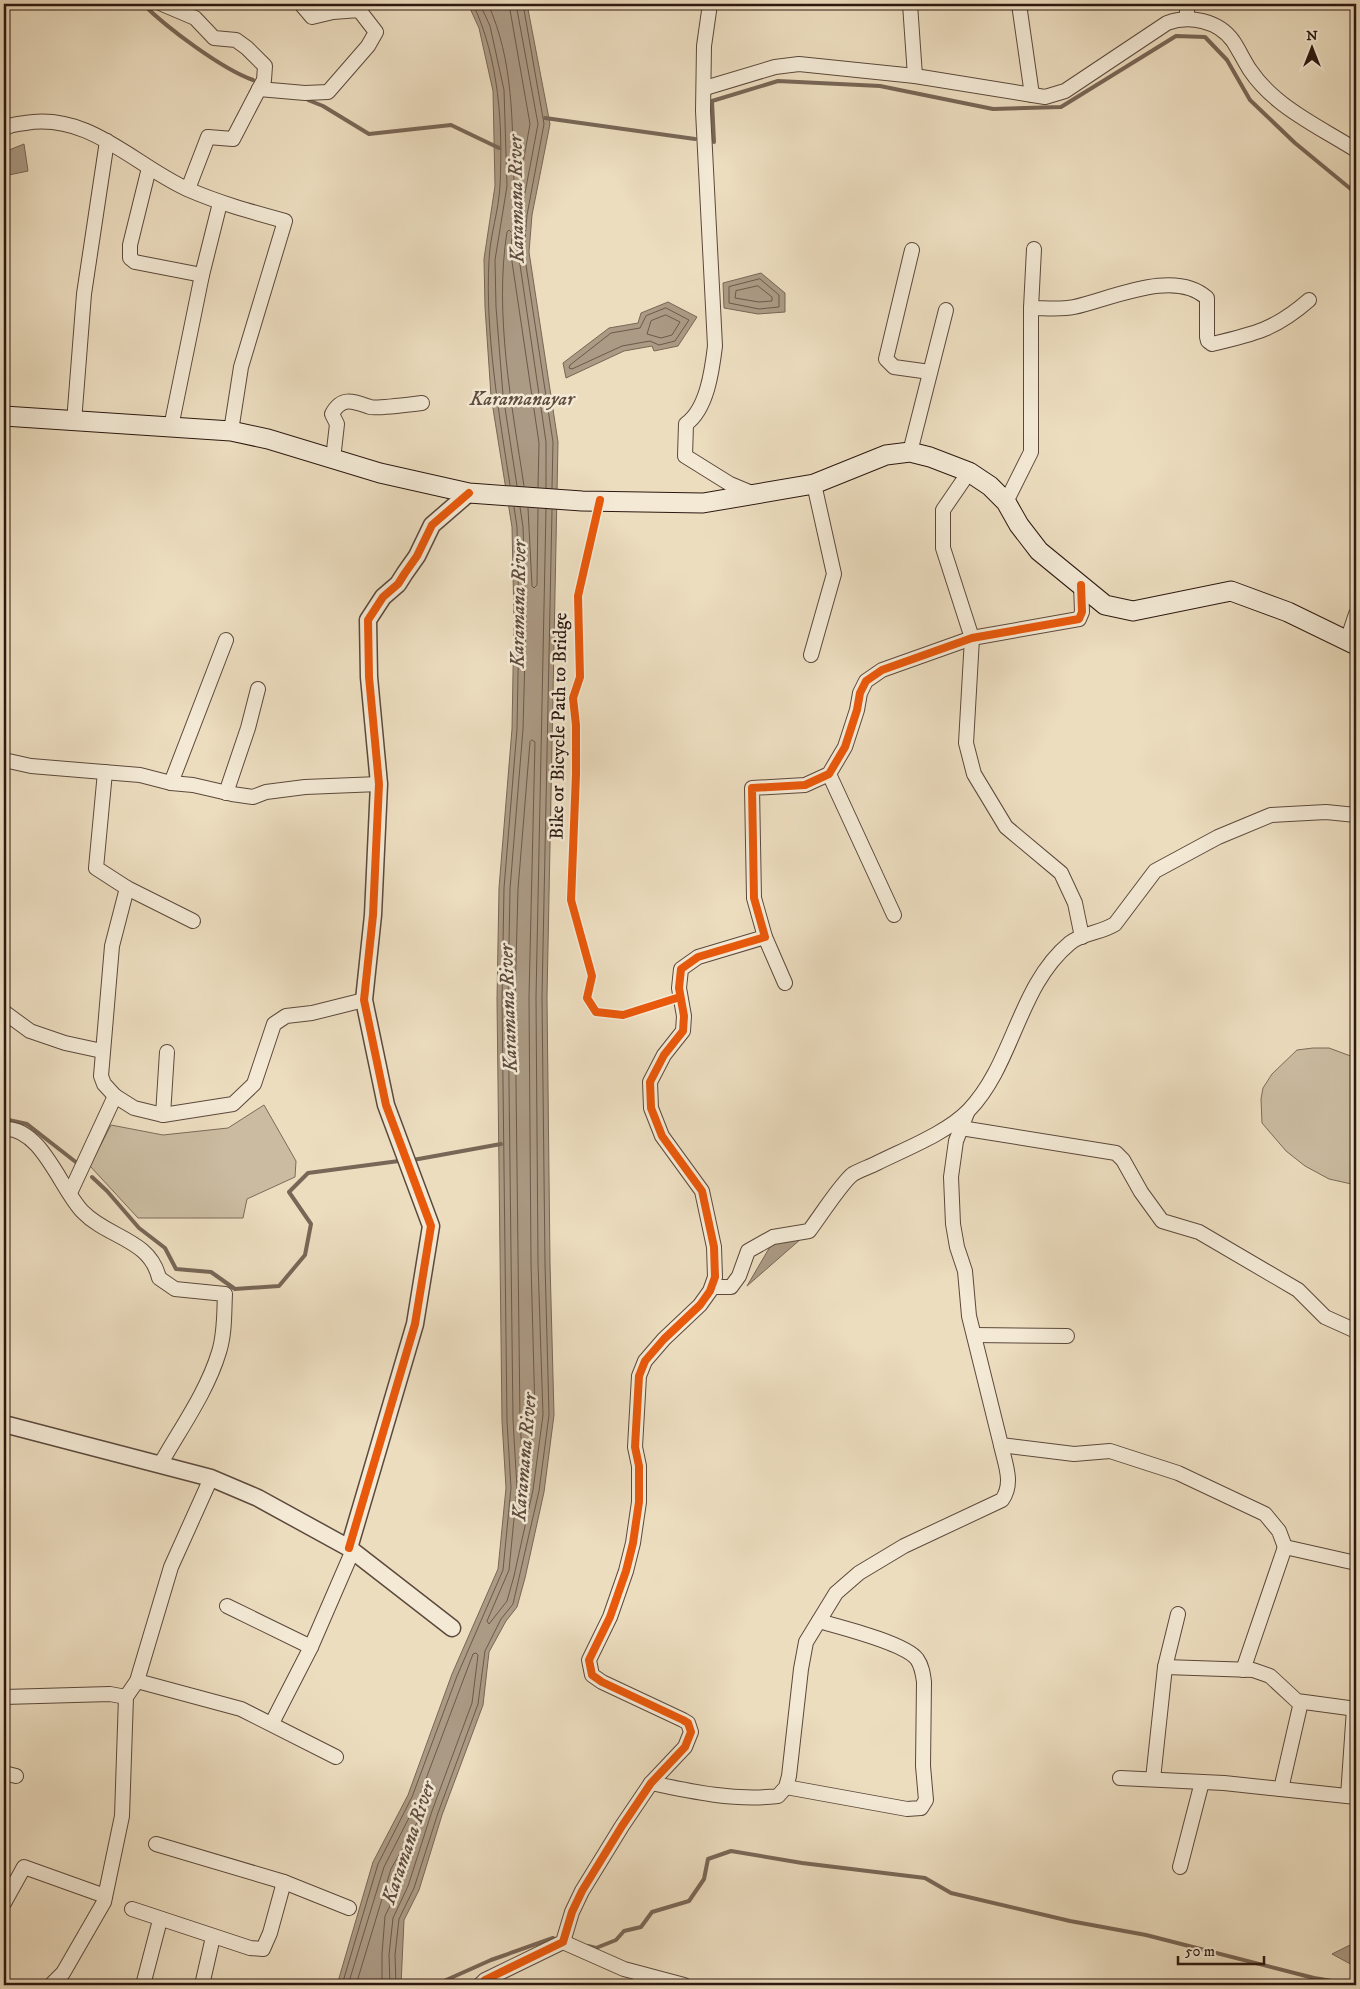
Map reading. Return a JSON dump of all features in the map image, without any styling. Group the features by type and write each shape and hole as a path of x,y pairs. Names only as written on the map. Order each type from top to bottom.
{"main road":[{"path":"4,416 231,431 268,439 380,473 469,493 582,501 703,503 757,495 814,484 886,455 910,452 930,457 969,472 990,486 1006,502 1019,525 1039,551 1105,605 1133,611 1231,591 1288,612 1352,643"}],"street":[{"path":"162,4 195,18 214,38 236,40 265,66 264,80 233,139 208,137 188,189"},
{"path":"259,89 305,93 328,92 368,46 376,32 359,10 333,12 312,17 301,4"},
{"path":"710,4 704,46 704,120 715,346 710,378 696,417 686,424 685,456 730,484 757,495"},
{"path":"910,4 915,76"},
{"path":"1018,4 1032,95"},
{"path":"1186,4 1187,18"},
{"path":"705,88 775,67 799,64 915,76 1045,97 1065,91 1160,27 1176,20 1187,18 1202,21 1218,28 1232,39 1250,70 1270,93 1356,150"},
{"path":"4,129 8,126 41,120 79,127 107,141 149,168 188,189 220,203 285,221 241,367 231,431"},
{"path":"74,422 84,294 107,141"},
{"path":"149,168 130,246 130,258 135,262 202,275"},
{"path":"170,427 202,275 220,203"},
{"path":"1006,502 1031,452 1031,308 1034,249"},
{"path":"912,250 886,359 888,364 894,367 930,372"},
{"path":"1031,308 1072,308 1142,288 1166,285 1188,288 1208,298 1207,337 1208,342 1212,344 1249,335 1277,324 1288,318 1309,300"},
{"path":"910,452 946,310"},
{"path":"333,459 337,424 332,414 334,408 345,402 357,401 370,407 422,403"},
{"path":"969,472 943,510 943,548 972,638 966,744 974,774 1006,827 1061,873 1076,903 1082,936"},
{"path":"811,656 834,574 814,484"},
{"path":"272,1723 310,1648 351,1549 414,1324 431,1226 386,1105 364,1000 373,915 378,784 369,677 368,620 382,597 398,584 409,568 432,525 469,493"},
{"path":"785,983 765,937 754,898 752,788 805,785 829,774 845,747 857,710 860,693 866,680 882,670 972,638 1079,620 1082,612 1081,585"},
{"path":"1352,643 1356,614"},
{"path":"170,783 226,640"},
{"path":"226,793 248,728 258,688"},
{"path":"4,760 31,766 140,775 170,783 193,785 253,797 266,792 305,787 378,784"},
{"path":"105,772 96,868 127,888 193,921"},
{"path":"829,774 894,915"},
{"path":"712,1287 731,1287 739,1276 748,1251 773,1237 809,1231 852,1175 925,1140 967,1112 982,1095 996,1072 1026,1006 1060,954 1071,942 1082,936 1100,932 1115,924 1156,871 1218,837 1271,815 1326,812 1356,815"},
{"path":"101,1076 112,946 127,888"},
{"path":"480,1985 485,1980 563,1942 572,1912 582,1891 651,1782 685,1747 689,1740 690,1727 684,1720 602,1682 592,1675 589,1660 610,1617 626,1571 633,1543 638,1502 638,1466 635,1447 639,1376 645,1361 664,1339 700,1305 716,1277 714,1247 702,1191 662,1136 651,1108 650,1082 664,1055 682,1031 684,1016 679,988 681,969 698,957 765,937"},
{"path":"79,1046 101,1076 104,1084 115,1096 134,1108 163,1115 233,1104 254,1084 274,1024 286,1016 312,1013 364,1000"},
{"path":"4,1012 30,1031 102,1051"},
{"path":"163,1115 167,1052"},
{"path":"70,1194 115,1096"},
{"path":"651,1782 704,1794 758,1799 778,1796 786,1787 806,1642 836,1593 858,1573 904,1546 1002,1500 1008,1491 1009,1483 1001,1445 969,1316 965,1271 953,1224 952,1177 956,1141 967,1112"},
{"path":"961,1128 1116,1153 1123,1160 1141,1192 1162,1221 1199,1232 1298,1290 1325,1317 1356,1331"},
{"path":"4,1129 18,1131 28,1136 40,1149 82,1211 98,1225 144,1250 156,1265 159,1278 174,1288 225,1294 223,1334 219,1352 201,1392 160,1465"},
{"path":"974,1335 1067,1336"},
{"path":"4,1424 211,1478 258,1498 351,1549 452,1628"},
{"path":"1001,1445 1074,1454 1110,1451 1178,1473 1265,1514 1279,1531 1285,1547 1242,1670"},
{"path":"52,1985 63,1973 105,1896 122,1816 126,1697 137,1681 171,1566 211,1478"},
{"path":"1285,1547 1356,1563"},
{"path":"227,1606 310,1648"},
{"path":"1153,1779 1165,1667 1178,1614"},
{"path":"786,1787 907,1808 921,1808 926,1800 923,1766 924,1682 923,1672 916,1658 887,1642 819,1621"},
{"path":"1120,1778 1202,1782 1352,1797 1355,1709 1301,1702 1287,1694 1270,1676 1253,1670 1165,1667"},
{"path":"137,1681 241,1709 272,1723 336,1758"},
{"path":"4,1697 110,1694 126,1697"},
{"path":"1281,1789 1301,1702"},
{"path":"1180,1867 1202,1782"},
{"path":"156,1844 284,1882 349,1908"},
{"path":"4,1903 24,1868 105,1896"},
{"path":"132,1909 160,1920 250,1948 263,1949 270,1933 284,1882"},
{"path":"143,1985 160,1920"},
{"path":"202,1985 213,1936"},
{"path":"563,1942 624,1968 684,1985"}],"shaded area":[{"path":"1329,1048 1356,1058 1356,1185 1329,1179 1305,1166 1286,1151 1262,1123 1261,1099 1263,1088 1272,1074 1297,1050"},
{"path":"264,1105 296,1161 295,1177 247,1199 243,1218 138,1218 90,1166 111,1125 163,1135 228,1128"}],"water":[{"name":"Karamanayar","path":"468,4 527,4 550,124 532,215 529,252 558,442 547,997 554,1415 544,1492 525,1578 517,1607 506,1621 489,1652 483,1705 442,1815 419,1890 404,1920 401,1985 337,1985 373,1862 408,1795 452,1674 498,1569 506,1488 502,1421 497,999 499,888 512,729 514,619 512,527 491,396 485,307 484,259 495,186 493,91 479,28"},
{"path":"24,144 28,171 4,176 4,152"},
{"path":"761,273 785,293 785,312 758,314 724,308 723,283"},
{"path":"668,302 697,317 678,346 654,351 652,346 624,351 566,378 563,363 609,328 638,323 641,313"},
{"path":"802,1238 747,1286 774,1240"},
{"path":"1356,1942 1356,1967 1332,1954"}],"waterway":[{"path":"143,4 195,47 240,75 253,80"},
{"path":"714,142 712,101 778,81 880,86 993,109 1061,107 1176,36 1205,37 1227,60 1250,100 1295,143 1352,190 1356,190"},
{"name":"Karamana River","path":"308,100 323,106 369,134 451,125 499,148"},
{"path":"545,118 695,139"},
{"path":"4,1119 27,1124 77,1163"},
{"path":"413,1160 501,1144"},
{"path":"92,1177 107,1191 139,1228 165,1248 176,1269 211,1272 235,1289 279,1286 305,1255 311,1224 289,1192 308,1173 399,1161"},
{"path":"588,1946 596,1948 616,1940 624,1931 641,1927 652,1912 689,1901 704,1879 708,1859 731,1851 802,1863 925,1878 951,1893 1070,1921 1146,1935 1314,1978 1356,1985"},
{"path":"435,1985 491,1960 553,1938"}],"cycle path":[{"path":"349,1548 415,1324 431,1226 386,1105 364,1000 373,915 379,784 369,677 368,620 383,597 398,584 417,556 432,525 469,493"},
{"name":"Bike or Bicycle Path to Bridge","path":"600,500 578,596 580,677 573,698 576,725 576,774 571,900 592,976 587,998 596,1012 623,1015 680,997"},
{"path":"480,1985 485,1980 563,1942 572,1912 582,1891 651,1783 685,1747 691,1732 688,1723 683,1720 602,1682 592,1675 589,1660 610,1617 626,1571 633,1543 639,1502 639,1466 635,1447 639,1376 645,1361 664,1339 700,1305 710,1291 715,1277 714,1247 702,1191 662,1136 651,1108 650,1082 664,1055 683,1031 684,1016 679,988 681,969 698,957 765,937 754,898 752,788 805,785 829,774 845,747 857,710 860,693 866,681 882,670 972,638 1079,619 1082,612 1081,585"}]}
